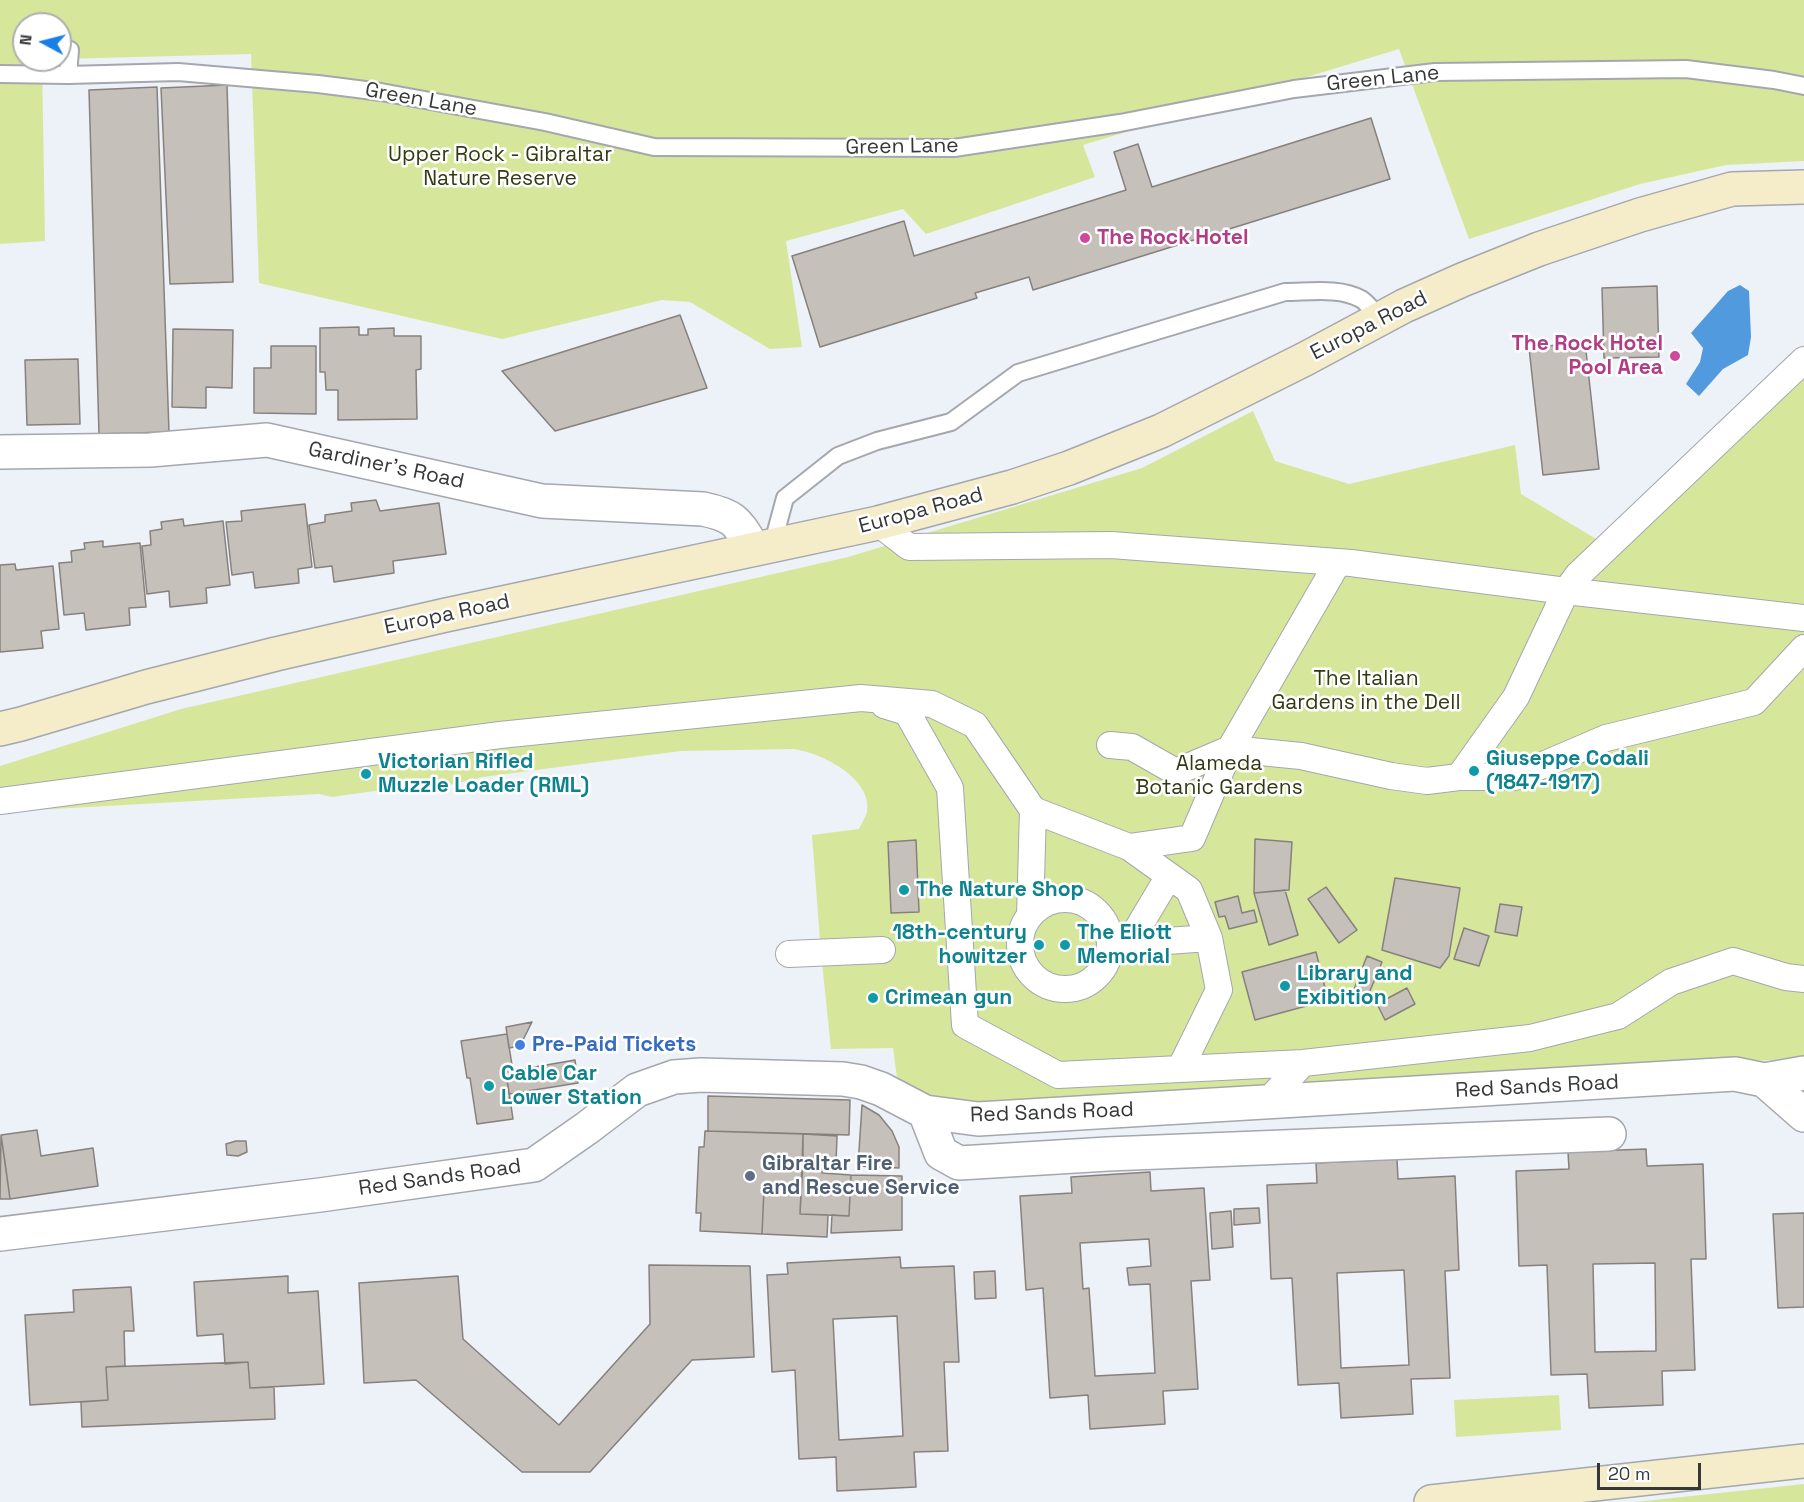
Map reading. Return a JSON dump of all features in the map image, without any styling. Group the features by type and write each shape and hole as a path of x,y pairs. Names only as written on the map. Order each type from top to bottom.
{"main road":[{"name":"Europa Road","path":"7,730 146,687 276,654 878,523 1012,487 1116,450 1218,404 1404,306 1539,249 1640,215 1732,189 1804,187"},
{"path":"1431,1502 1804,1461"}],"street":[{"path":"1459,777 1516,697 1566,591 1586,566 1804,360"},
{"name":"Gardiner's Road","path":"0,452 150,450 267,440 542,501 703,509 718,512 736,521 763,547"},
{"path":"878,523 909,547 1111,545 1338,562 1804,618"},
{"path":"1129,847 1192,838 1230,749 1338,562"},
{"path":"1110,745 1132,747 1176,772 1230,749 1301,756 1391,776 1427,781 1459,777 1515,777 1605,738 1754,702 1804,648"},
{"path":"861,698 907,712 950,788 965,1025 1058,1075 1303,1063 1530,1038 1618,1016 1671,982 1733,961 1786,977 1804,979"},
{"path":"0,801 500,735 861,698 932,704 975,725 1033,810 1129,847 1189,890 1209,938 1219,990 1180,1069"},
{"path":"1030,916 1033,810"},
{"path":"1120,944 1095,910 1083,902 1068,899 1054,900 1041,906 1030,916 1013,943 1029,971 1040,982 1054,988 1069,989 1084,985 1097,976 1169,876"},
{"path":"1120,944 1209,938"},
{"path":"789,954 882,950"},
{"path":"1267,1102 1303,1063"},
{"path":"1764,1080 1804,1073"},
{"name":"Red Sands Road","path":"0,1234 320,1195 534,1165 588,1128 637,1090 674,1077 701,1075 843,1079 881,1089 925,1112 978,1119 1735,1074 1764,1080 1804,1115"},
{"path":"925,1112 941,1153 958,1163 1177,1151 1609,1134"}],"lane":[{"name":"Green Lane","path":"0,74 178,72 318,84 381,92 533,120 654,147 954,148 1120,123 1294,89 1435,72 1686,69 1804,86"},
{"path":"763,547 785,498 838,456 877,441 951,422 1018,373 1286,292 1350,294 1363,300 1380,320"}],"green space":[{"name":"Upper Rock - Gibraltar Nature Reserve","path":"0,0 1804,0 1804,161 1726,165 1640,184 1469,239 1399,49 1083,145 1095,177 926,234 903,209 786,241 802,347 770,349 690,302 662,300 502,339 259,283 251,54 72,59 72,12 12,12 12,72 42,72 45,241 0,244"},
{"name":"Alameda Botanic Gardens","path":"1804,345 1804,1058 980,1109 898,1085 893,1048 831,1049 812,835 859,829 866,816 867,800 862,788 842,769 817,755 793,749 681,751 483,777 411,794 374,791 332,797 319,794 0,812 0,766 181,709 848,557 1142,468 1253,411 1275,461 1349,484 1515,445 1521,494 1598,540"},
{"path":"1559,1395 1561,1430 1456,1437 1454,1400"},
{"path":"1804,1484 1804,1502 1635,1502"}],"water":[{"path":"1740,285 1749,291 1751,337 1748,355 1723,369 1699,396 1686,384 1700,362 1703,348 1691,333 1728,291"}],"building":[{"path":"227,85 233,282 170,284 161,88"},
{"path":"157,87 169,432 99,434 89,90"},
{"name":"The Rock Hotel","path":"1371,118 1390,179 1033,290 1029,277 975,293 977,298 820,347 792,256 904,221 914,256 1126,190 1114,152 1138,144 1152,187"},
{"path":"1657,286 1659,357 1604,358 1602,288"},
{"path":"680,315 707,388 555,431 502,371"},
{"path":"359,327 359,335 368,335 368,329 394,328 394,336 421,336 421,369 416,370 417,419 338,420 338,390 326,390 325,372 320,372 320,328"},
{"path":"173,329 233,330 232,388 206,387 206,408 172,407"},
{"path":"1585,342 1599,469 1543,475 1529,348"},
{"path":"271,346 316,346 316,414 254,413 254,368 271,368"},
{"path":"78,359 80,424 27,425 25,360"},
{"path":"376,500 380,511 439,503 446,554 393,561 394,573 334,582 332,566 315,568 309,525 325,522 325,515 352,511 351,503"},
{"path":"305,504 312,567 298,569 299,583 255,588 253,572 232,575 226,522 242,521 241,511"},
{"path":"183,519 184,526 223,521 230,585 206,588 207,603 170,607 169,591 147,594 142,546 151,545 150,531 162,529 161,522"},
{"path":"103,541 103,547 140,543 146,607 129,608 130,625 86,630 84,613 64,615 59,563 72,562 71,551 85,549 84,543"},
{"path":"15,564 16,570 53,566 59,629 41,631 43,648 0,652 0,565"},
{"path":"1255,839 1292,842 1289,890 1254,893"},
{"name":"The Nature Shop","path":"916,840 919,912 891,913 888,842"},
{"path":"1395,878 1460,888 1449,956 1440,968 1382,950"},
{"path":"1326,887 1357,930 1339,943 1308,899"},
{"path":"1285,890 1298,935 1269,945 1254,893"},
{"path":"1238,896 1242,913 1254,910 1257,922 1229,929 1225,916 1219,917 1215,902"},
{"path":"1500,904 1522,907 1517,936 1495,932"},
{"path":"1464,928 1489,936 1479,966 1454,959"},
{"name":"Library and Exibition","path":"1316,952 1328,1000 1255,1020 1242,972"},
{"path":"1367,956 1382,962 1367,998 1353,992"},
{"path":"1407,988 1415,1004 1385,1020 1377,1004"},
{"path":"532,1022 520,1046 509,1048 506,1027"},
{"name":"Cable Car Lower Station","path":"507,1034 513,1071 506,1072 513,1119 477,1124 470,1078 467,1078 461,1041"},
{"path":"575,1060 578,1083 509,1094 506,1072"},
{"path":"708,1096 850,1100 849,1135 708,1131"},
{"path":"862,1105 879,1115 892,1131 899,1147 899,1168 858,1166"},
{"path":"37,1130 41,1156 93,1148 98,1186 10,1199 1,1135"},
{"name":"Gibraltar Fire and Rescue Service","path":"705,1131 803,1134 801,1191 764,1189 762,1234 700,1231 701,1213 696,1213 699,1147 704,1147"},
{"path":"803,1134 837,1136 836,1163 803,1162"},
{"path":"1,1135 5,1162 10,1199 0,1199"},
{"path":"246,1141 247,1152 238,1156 227,1155 226,1144"},
{"path":"1646,1149 1647,1166 1703,1164 1706,1259 1691,1259 1695,1370 1662,1371 1663,1405 1589,1408 1587,1374 1551,1375 1547,1265 1519,1266 1516,1171 1569,1169 1568,1152","holes":["1655,1263 1656,1351 1595,1352 1593,1264"]},
{"path":"1397,1159 1398,1179 1455,1176 1459,1270 1445,1271 1450,1378 1411,1379 1413,1414 1341,1418 1339,1383 1298,1385 1292,1278 1271,1279 1267,1185 1317,1183 1316,1163","holes":["1404,1270 1409,1365 1341,1368 1337,1273"]},
{"path":"803,1162 822,1163 822,1173 851,1175 849,1216 800,1214"},
{"path":"1150,1172 1151,1191 1204,1188 1210,1280 1191,1281 1198,1389 1163,1391 1165,1424 1090,1429 1088,1395 1050,1398 1043,1288 1026,1290 1020,1196 1072,1193 1071,1177","holes":["1149,1239 1151,1266 1127,1268 1129,1285 1150,1284 1155,1373 1095,1376 1089,1288 1083,1289 1080,1243"]},
{"path":"851,1175 902,1176 902,1230 831,1233 832,1215 849,1216"},
{"path":"764,1189 801,1191 800,1214 828,1215 827,1237 762,1234"},
{"path":"1259,1208 1260,1223 1234,1225 1234,1209"},
{"path":"1231,1211 1233,1247 1212,1249 1210,1213"},
{"path":"1804,1213 1804,1307 1778,1308 1773,1214"},
{"path":"900,1257 901,1268 954,1266 959,1362 944,1362 948,1451 914,1452 916,1487 837,1491 836,1457 799,1459 795,1370 772,1372 767,1275 788,1274 787,1263","holes":["897,1316 903,1436 839,1440 833,1319"]},
{"path":"649,1265 750,1266 754,1357 692,1360 590,1472 522,1472 416,1380 364,1383 359,1283 458,1276 463,1339 559,1425 650,1324"},
{"path":"995,1271 996,1298 975,1299 974,1272"},
{"path":"288,1276 288,1293 318,1291 324,1384 250,1388 248,1362 225,1364 223,1334 197,1336 194,1282"},
{"path":"131,1287 134,1331 124,1331 125,1366 106,1367 108,1400 30,1405 25,1315 74,1312 73,1290"},
{"path":"248,1362 250,1388 274,1387 275,1419 82,1427 81,1402 108,1400 106,1367"}],"place":[{"name":"The Rock Hotel","path":"1085,238"},
{"name":"The Rock Hotel Pool Area","path":"1675,356"},
{"name":"Giuseppe Codali (1847-1917)","path":"1474,771"},
{"name":"Victorian Rifled Muzzle Loader (RML)","path":"366,774"},
{"name":"The Nature Shop","path":"904,890"},
{"name":"18th-century howitzer","path":"1039,945"},
{"name":"The Eliott Memorial","path":"1065,945"},
{"name":"Library and Exibition","path":"1285,986"},
{"name":"Crimean gun","path":"873,998"},
{"name":"Pre-Paid Tickets","path":"520,1045"},
{"name":"Cable Car Lower Station","path":"489,1086"},
{"name":"Gibraltar Fire and Rescue Service","path":"750,1176"}],"park label":[{"name":"The Italian Gardens in the Dell","path":"1366,691"}]}
